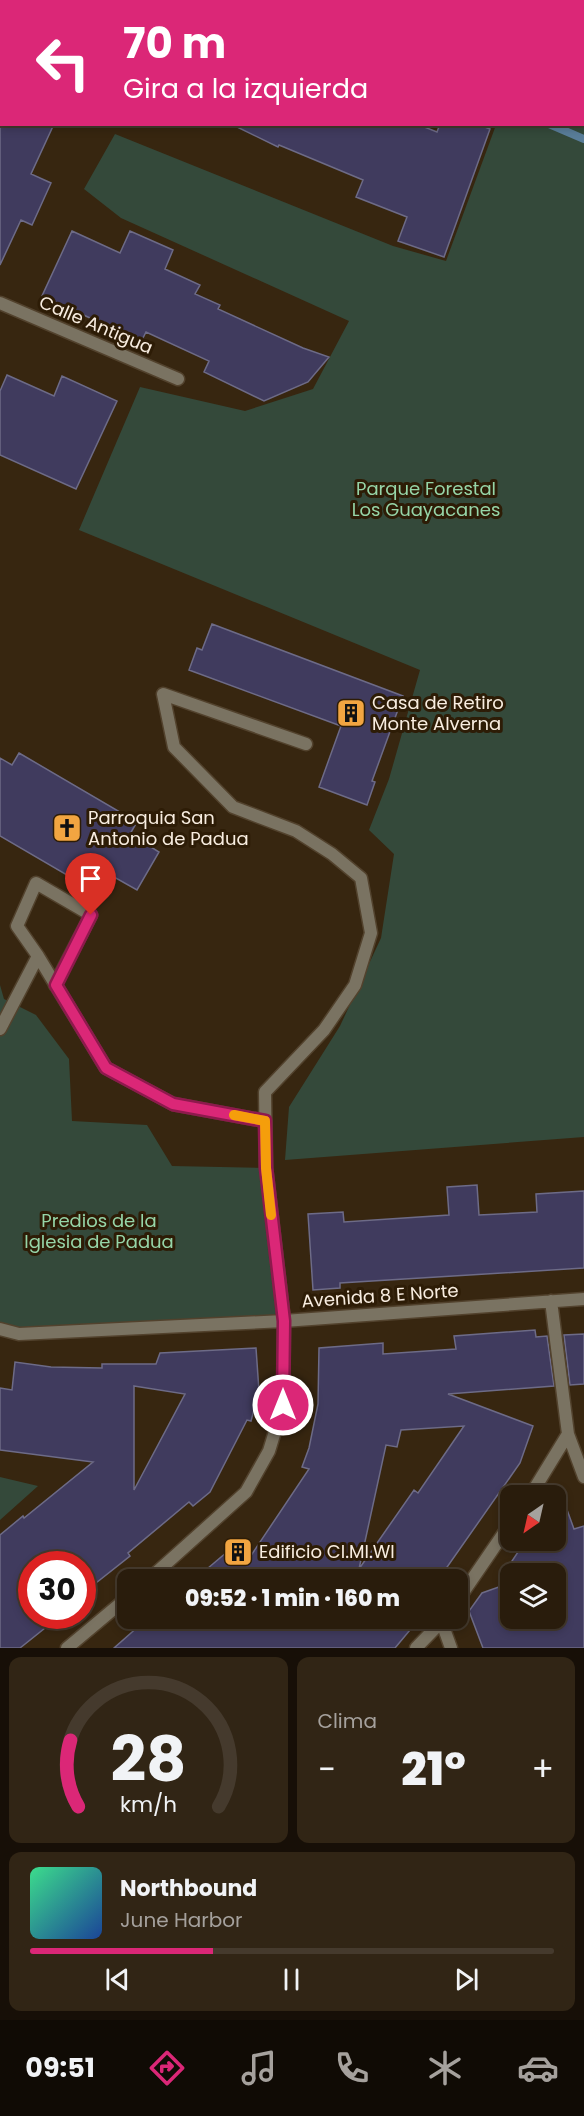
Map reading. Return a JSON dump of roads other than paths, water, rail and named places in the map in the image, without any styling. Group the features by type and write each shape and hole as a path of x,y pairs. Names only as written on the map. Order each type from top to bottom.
{"street":[{"name":"Calle Antigua","path":"0,303 178,379"},
{"path":"160,1569 246,1492 269,1451 283,1405 284,1321 266,1168 264,1092 324,1030 355,985 371,933 361,878 332,854 296,831 233,807 174,747 163,694 306,744"},
{"path":"56,985 91,915 36,883 17,926 38,956 106,1068 173,1104 265,1121"},
{"path":"0,1029 38,956"},
{"name":"Avenida 8 E Norte","path":"0,1329 19,1334 284,1321 584,1299"},
{"path":"551,1301 568,1434 584,1477"},
{"path":"537,1485 568,1434"},
{"path":"468,1585 500,1539"},
{"path":"67,1648 117,1606"},
{"path":"416,1648 435,1629"},
{"path":"445,1629 451,1648"}],"waterway":[{"path":"554,126 584,139"}],"place":[{"name":"Casa de Retiro Monte Alverna","path":"351,713"},
{"name":"Parroquia San Antonio de Padua","path":"67,828"},
{"name":"Edificio CI.MI.WI","path":"238,1552"}],"park label":[{"name":"Parque Forestal Los Guayacanes","path":"426,499"},
{"name":"Predios de la Iglesia de Padua","path":"99,1231"}]}
